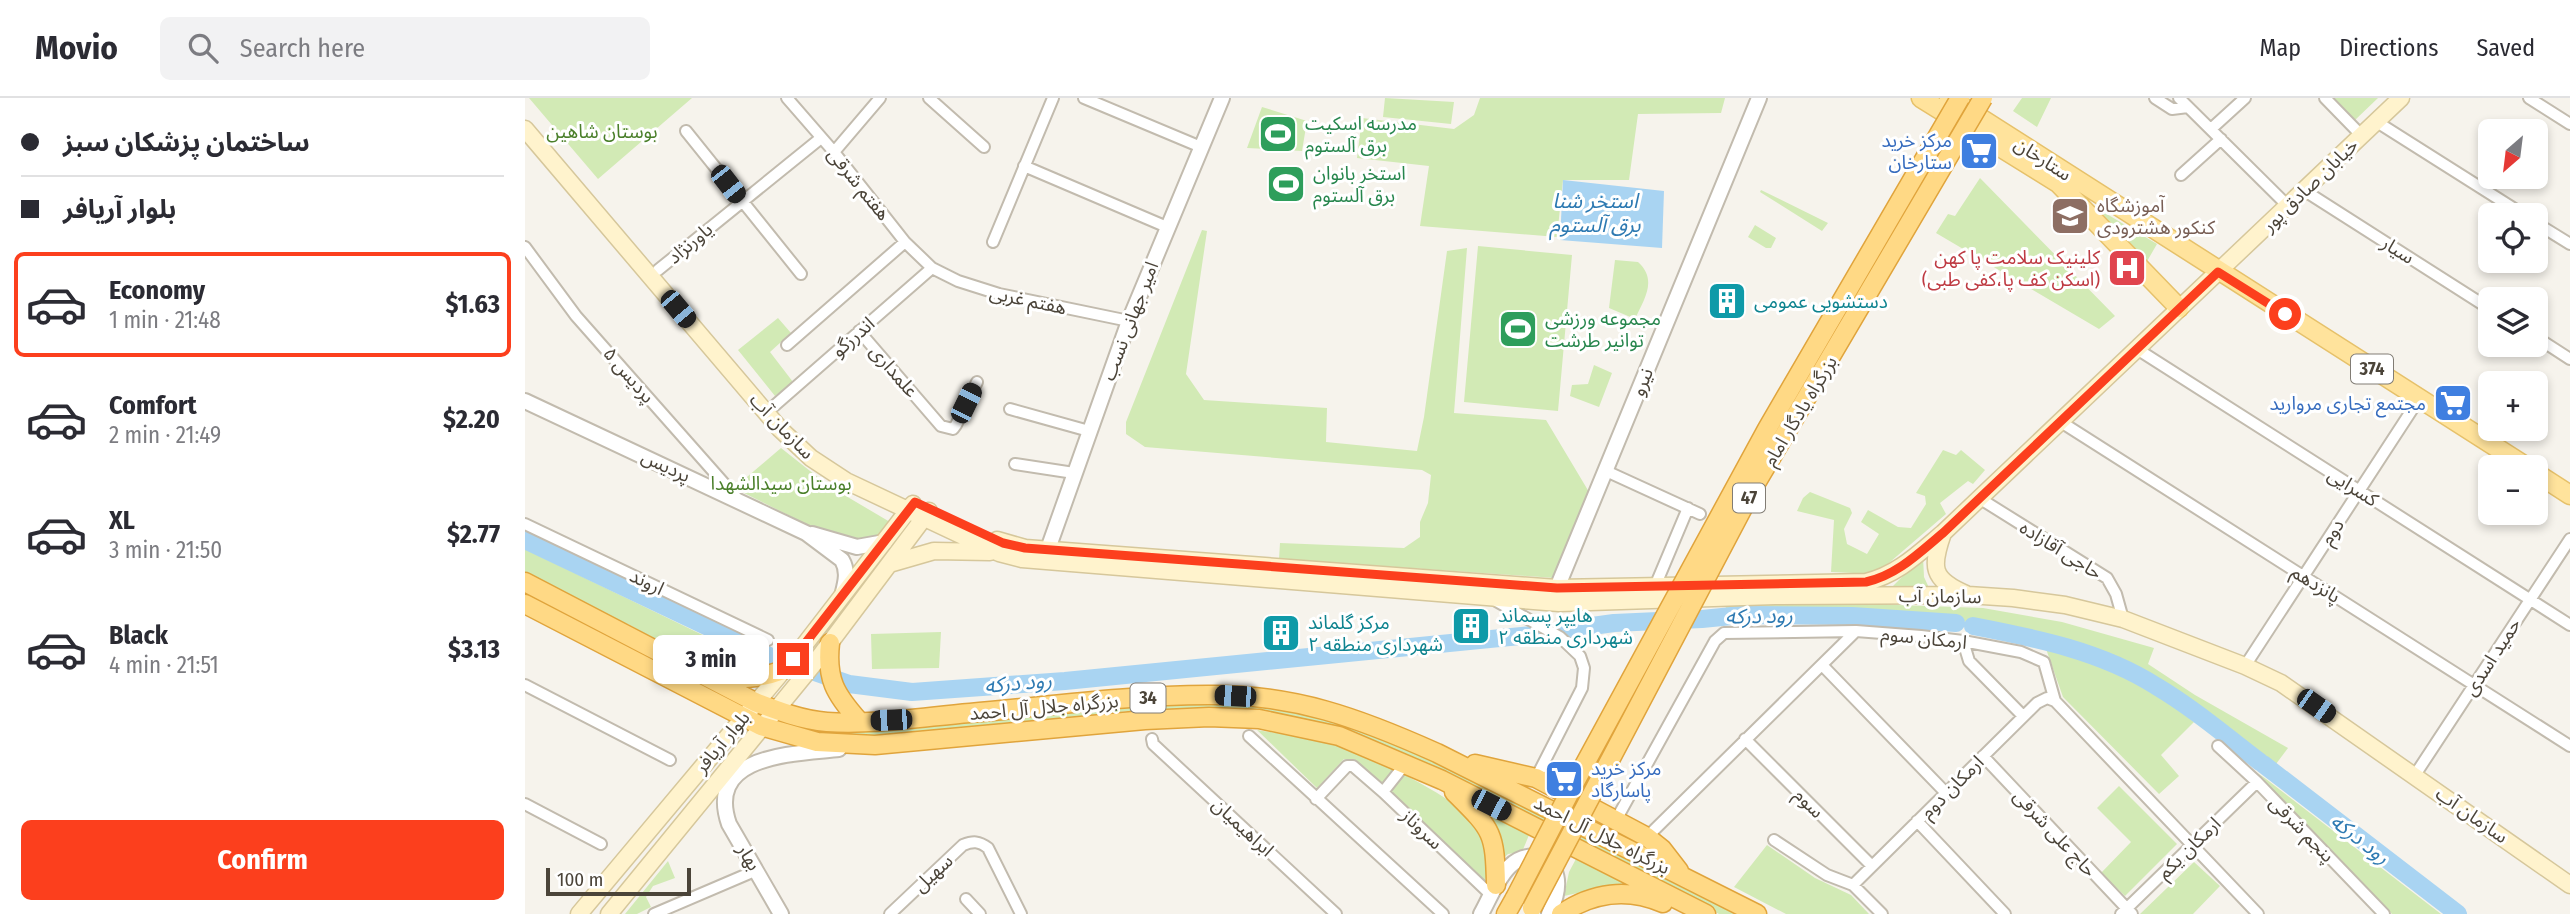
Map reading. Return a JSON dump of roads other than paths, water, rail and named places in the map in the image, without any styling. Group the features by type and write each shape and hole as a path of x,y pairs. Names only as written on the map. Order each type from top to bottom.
{"highway":[{"name":"بزرگراه یادگار امام","path":"1506,914 1767,429 1960,98"},
{"name":"بزرگراه یادگار امام","path":"1530,911 1755,485 1983,98"},
{"name":"بزرگراه جلال آل احمد","path":"525,582 755,702 775,710 825,722 1209,695 1262,698 1325,708 1386,730 1447,758 1757,914"},
{"name":"بزرگراه جلال آل احمد","path":"525,604 761,726 817,742 875,745 1145,720 1209,717 1259,719 1339,736 1442,780 1706,914"},
{"path":"830,643 823,663 835,693 859,721"},
{"path":"695,672 744,679 783,670"},
{"path":"968,713 962,721 962,730 969,736"},
{"path":"1447,758 1536,778 1647,837 1662,849 1683,876"},
{"path":"1442,780 1481,819 1491,833 1495,857 1494,890"},
{"path":"1561,914 1579,903 1616,893 1644,896 1697,914"}],"main road":[{"name":"ستارخان","path":"1921,98 2058,183 2179,308"},
{"name":"ستارخان","path":"1949,98 2508,455"},
{"name":"خیابان صادق پور","path":"2061,422 2401,98"},
{"name":"سازمان آب","path":"525,115 774,406 814,447 846,469 927,513 1003,543 1046,554 1559,603 1649,590"},
{"name":"سازمان آب","path":"525,128 780,429 811,458 846,481 882,498 912,506"},
{"name":"سازمان آب","path":"1781,590 1866,582 1883,578 1898,569 1943,533 2061,422"},
{"path":"2548,481 2570,495"},
{"path":"882,498 891,512 890,535"},
{"name":"بلوار آریافر","path":"579,914 802,648 912,506"},
{"name":"سازمان آب","path":"927,513 999,553 1022,559 1046,554 1557,588 1968,594 2065,606 2123,619 2245,666 2281,683 2570,885"},
{"path":"830,643 927,513"},
{"path":"1943,533 1935,557 1936,572 1945,583 1968,594"},
{"path":"889,564 934,551 999,553"},
{"name":"بلوار آریافر","path":"611,913 761,726 799,682 823,663"}],"street":[{"name":"هفتم شرقی","path":"787,98 834,152 905,242 932,268"},
{"path":"834,152 880,98"},
{"path":"929,98 984,147"},
{"path":"992,242 1053,98"},
{"path":"1084,98 1201,147"},
{"name":"امیر جهانی نسب","path":"1046,554 1129,321 1222,98"},
{"name":"نیرو","path":"1557,588 1759,98"},
{"path":"2155,98 2172,109 2188,107"},
{"path":"2179,98 2289,207"},
{"path":"2211,129 2245,98"},
{"path":"2325,98 2362,136"},
{"path":"2529,98 2570,124"},
{"path":"2377,122 2505,203"},
{"path":"686,131 801,274"},
{"name":"یاورنژاد","path":"657,270 821,138"},
{"path":"2181,175 2221,139"},
{"path":"1024,166 1167,227"},
{"name":"سیار","path":"2305,191 2478,301"},
{"path":"2548,230 2570,244"},
{"path":"787,345 905,242"},
{"name":"پردیس ۵","path":"525,247 576,316 738,499"},
{"name":"هفتم غربی","path":"932,268 958,281 999,294 1129,321"},
{"name":"اندرزگو","path":"774,406 932,268"},
{"name":"علمداری","path":"859,331 941,426 953,429 977,382"},
{"path":"2548,345 2570,359"},
{"name":"کسرایی","path":"2137,349 2570,625"},
{"name":"دوم","path":"2245,666 2419,399"},
{"name":"پردیس","path":"525,401 806,533"},
{"path":"1010,409 1089,431"},
{"name":"پانزدهم","path":"2061,422 2570,746"},
{"path":"1015,464 1074,473"},
{"path":"1606,471 1700,514"},
{"name":"حاجی آقازاده","path":"1979,498 2107,578 2116,594 2123,619"},
{"path":"1649,590 1688,508"},
{"name":"اروند","path":"525,524 768,640"},
{"path":"806,533 857,547 890,535"},
{"path":"806,533 845,565 846,578 841,598"},
{"name":"حمید اسدی","path":"2415,775 2570,539"},
{"path":"1491,597 1560,637 1580,656 1584,668 1582,688 1536,778"},
{"path":"1616,820 1720,635 1730,632 1856,631"},
{"name":"ارمکان سوم","path":"1647,837 1856,631 1963,641 2021,652 2042,660 2055,701 2258,914"},
{"path":"1963,641 1969,660 2023,716"},
{"path":"1822,665 1946,793"},
{"path":"525,685 670,760"},
{"name":"ارمکان دوم","path":"1853,885 2023,716 2041,700 2047,698 2055,701"},
{"path":"1249,736 1443,914"},
{"name":"ابراهیمیان","path":"1152,739 1153,744 1336,914"},
{"name":"سوم","path":"1745,739 1872,866"},
{"name":"بهار","path":"781,914 729,824 724,810 727,787 736,774 762,760 788,754 875,745"},
{"name":"پنجم شرقی","path":"2218,746 2257,782 2384,914"},
{"name":"حاج علی شرقی","path":"1983,756 2126,912"},
{"path":"1383,792 1406,763"},
{"name":"سروناز","path":"1316,799 1350,765 1494,890"},
{"name":"ارمکان یکم","path":"2126,912 2257,782"},
{"path":"525,804 601,844"},
{"path":"1917,821 2005,914"},
{"path":"1774,840 1827,875 1853,885 1882,914"},
{"name":"سهیل","path":"890,914 963,845 972,841 981,842 988,848 1021,914"},
{"path":"1481,914 1507,866 1527,856 1545,859 1556,874 1558,883 1549,914"},
{"path":"654,914 682,909 757,870"},
{"path":"965,899 980,914"}],"water":[{"name":"استخر شنا برق آلستوم","path":"1563,180 1664,191 1662,248 1560,240"}],"waterway":[{"name":"رود درکه","path":"525,540 769,656 849,684 912,692 1065,681 1541,634"},
{"name":"رود درکه","path":"1563,630 1614,623 1742,615 1852,616 1956,623"},
{"name":"رود درکه","path":"1973,626 2067,647 2135,674 2209,722 2260,762"},
{"name":"رود درکه","path":"2263,764 2458,914"}],"place":[{"name":"مدرسه اسکیت برق آلستوم","path":"1278,134"},
{"name":"مرکز خرید ستارخان","path":"1979,151"},
{"name":"استخر بانوان برق آلستوم","path":"1286,184"},
{"name":"آموزشگاه کنکور هشترودی","path":"2070,216"},
{"name":"کلینیک سلامت پا کهن (اسکن کف پا،کفی طبی)","path":"2127,268"},
{"name":"دستشویی عمومی","path":"1727,301"},
{"name":"مجموعه ورزشی توانیر طرشت","path":"1518,329"},
{"name":"مجتمع تجاری مروارید","path":"2453,403"},
{"name":"هایپر پسماند شهرداری منطقه ۲","path":"1471,626"},
{"name":"مرکز گلماند شهرداری منطقه ۲","path":"1281,633"},
{"name":"مرکز خرید پاسارگاد","path":"1564,779"}],"park label":[{"name":"بوستان شاهین","path":"602,131"},
{"name":"بوستان سیدالشهدا","path":"781,483"}]}
